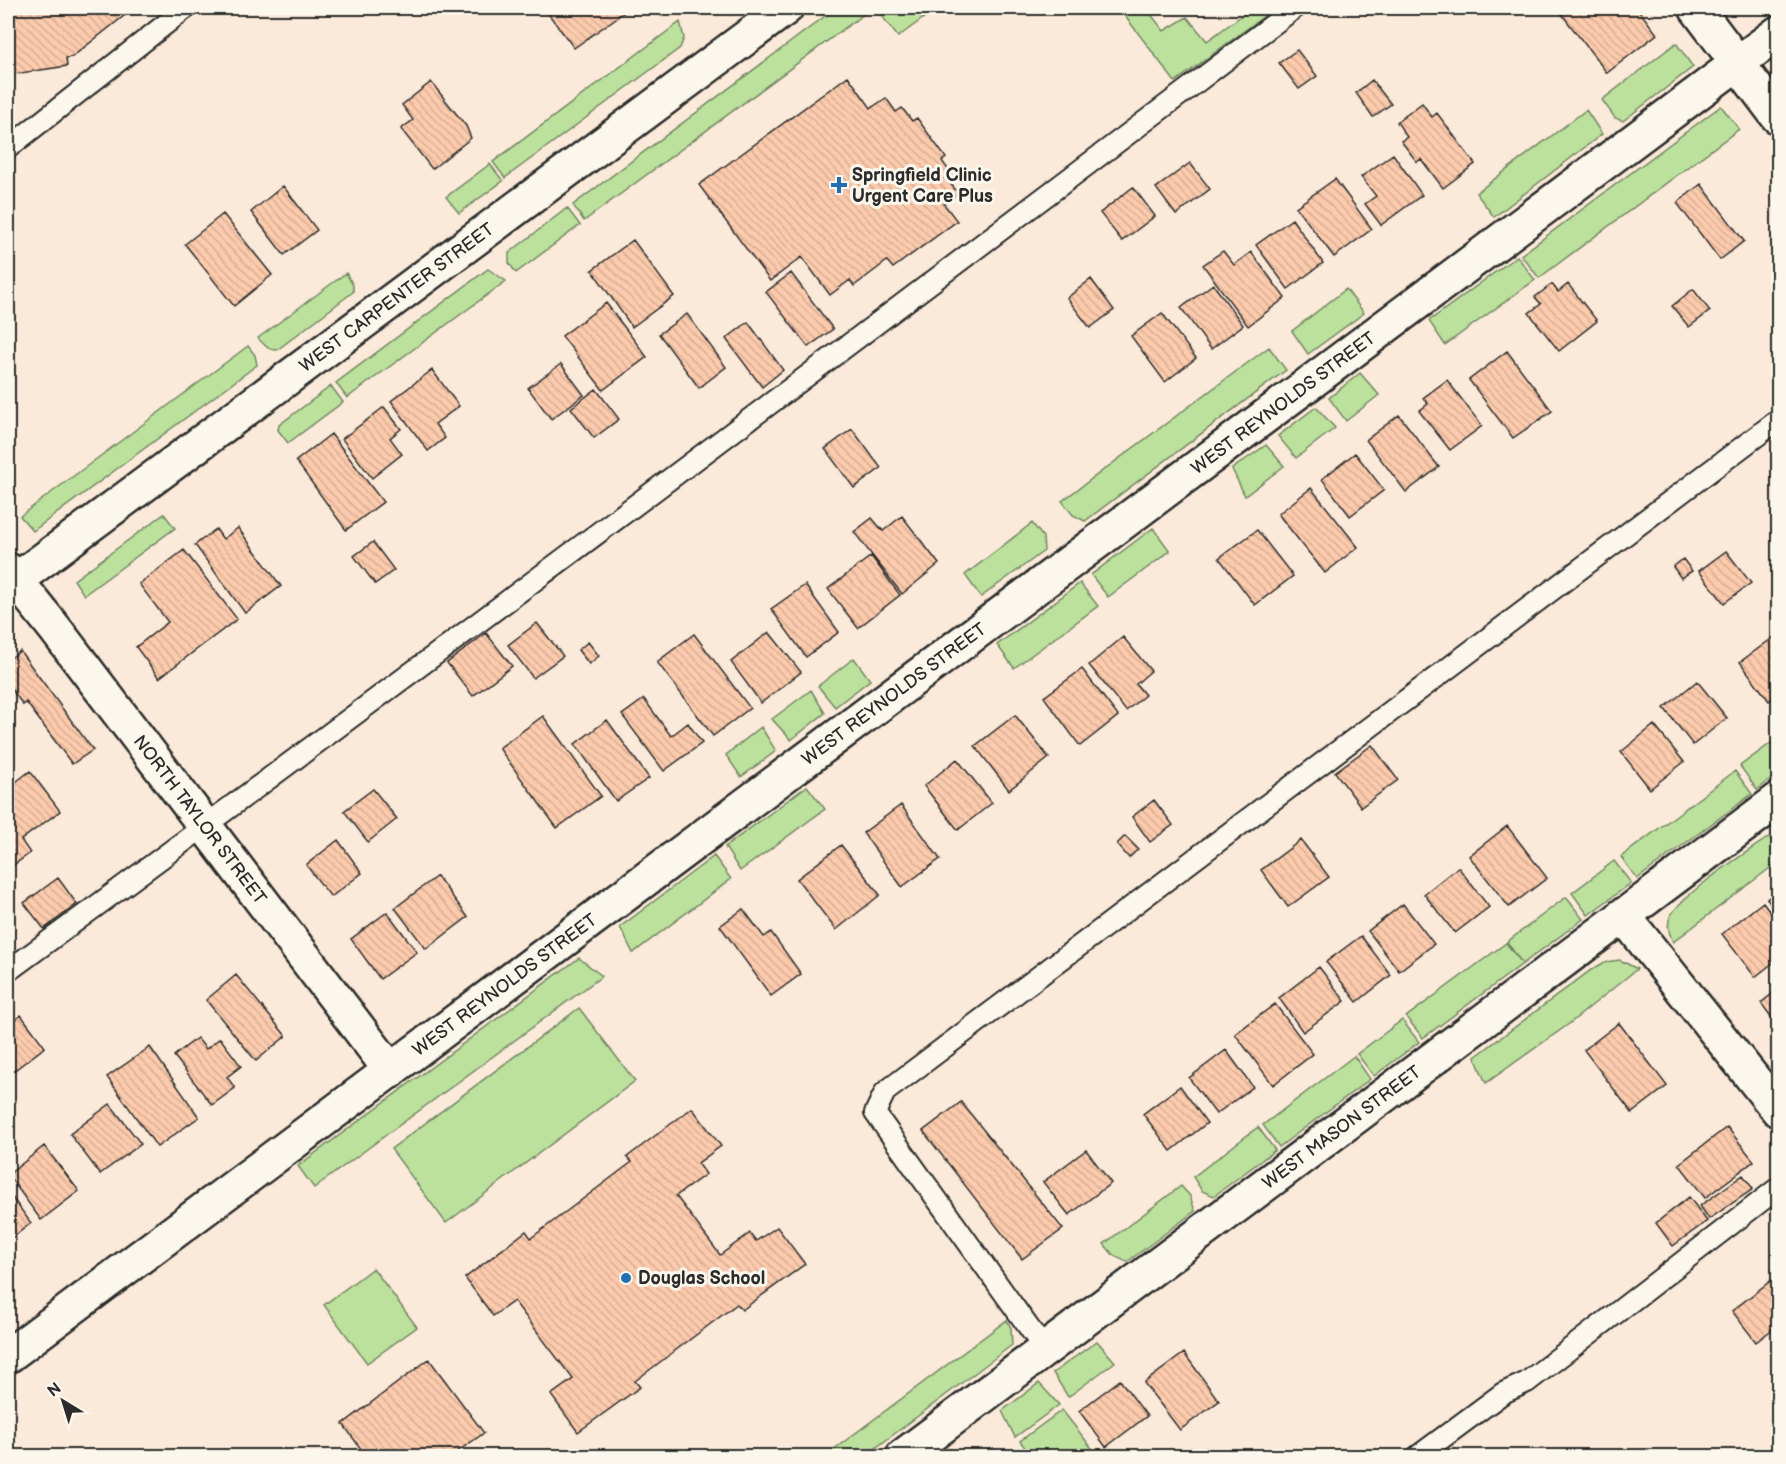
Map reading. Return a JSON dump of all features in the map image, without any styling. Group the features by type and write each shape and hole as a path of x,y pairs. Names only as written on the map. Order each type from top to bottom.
{"street":[{"name":"WEST CARPENTER STREET","path":"10,579 786,8"},
{"path":"1696,8 1779,117"},
{"name":"WEST REYNOLDS STREET","path":"8,1356 1779,33"},
{"name":"NORTH TAYLOR STREET","path":"10,579 56,630 390,1071"},
{"name":"WEST MASON STREET","path":"903,1456 1779,800"},
{"path":"1623,915 1779,1110"}],"lane":[{"path":"8,148 186,8"},
{"path":"8,971 204,827 1295,8"},
{"path":"1045,1350 875,1113 885,1092 1779,420"},
{"path":"1418,1456 1503,1393 1527,1382 1779,1188"}],"green space":[{"path":"836,8 872,8 584,221 573,205"},
{"path":"883,8 937,8 898,37 878,11"},
{"path":"1119,8 1146,8 1164,31 1187,17 1207,41 1252,8 1275,8 1175,82"},
{"path":"680,22 684,38 680,48 505,178 493,162"},
{"path":"1676,43 1693,67 1623,121 1615,118 1602,100"},
{"path":"1721,106 1739,129 1539,278 1521,255"},
{"path":"1586,110 1602,134 1494,217 1476,193"},
{"path":"490,164 503,181 459,213 446,197"},
{"path":"567,208 580,225 516,273 509,263 509,253"},
{"path":"1517,256 1535,280 1445,345 1429,321"},
{"path":"488,269 506,281 347,398 336,383"},
{"path":"346,273 353,285 353,292 277,350 264,345 258,338"},
{"path":"1346,289 1364,313 1308,354 1292,331"},
{"path":"248,346 255,355 257,365 33,531 20,516"},
{"path":"1269,347 1286,370 1085,521 1073,515 1062,501"},
{"path":"1360,373 1379,395 1346,421 1329,398"},
{"path":"331,386 343,402 288,443 278,430 279,425"},
{"path":"1316,407 1335,428 1296,458 1278,436"},
{"path":"1266,445 1284,466 1245,496 1232,469"},
{"path":"164,514 175,528 84,595 74,580"},
{"path":"1032,523 1043,537 1044,551 981,597 965,575"},
{"path":"1153,528 1170,551 1108,597 1091,575"},
{"path":"1080,583 1098,606 1014,668 997,645"},
{"path":"854,658 870,680 835,707 818,686"},
{"path":"811,690 825,713 791,740 772,719"},
{"path":"761,727 776,751 741,777 726,755"},
{"path":"1778,738 1778,774 1757,790 1740,766"},
{"path":"1735,771 1752,794 1637,879 1621,857"},
{"path":"807,786 825,809 740,871 725,847"},
{"path":"1769,837 1778,848 1778,862 1673,942 1668,925 1671,915 1678,906 1716,874"},
{"path":"714,856 731,879 633,953 620,927"},
{"path":"1614,861 1631,883 1588,915 1572,893"},
{"path":"1566,897 1583,919 1423,1038 1406,1017 1506,943 1522,963 1507,942"},
{"path":"579,958 602,976 314,1188 298,1166"},
{"path":"1620,960 1637,969 1569,1024 1486,1083 1475,1057 1591,970 1605,962"},
{"path":"579,1008 635,1081 446,1223 391,1149"},
{"path":"1402,1020 1419,1042 1374,1076 1357,1054"},
{"path":"1354,1056 1370,1079 1279,1147 1263,1125"},
{"path":"1258,1127 1275,1150 1214,1196 1202,1191 1193,1177"},
{"path":"1181,1186 1190,1196 1195,1211 1127,1262 1114,1256 1104,1244"},
{"path":"373,1268 417,1327 367,1363 324,1305"},
{"path":"1007,1320 1011,1328 1012,1345 865,1456 825,1456"},
{"path":"1097,1341 1115,1362 1068,1397 1053,1373"},
{"path":"1039,1383 1059,1405 1015,1437 1002,1411"},
{"path":"1062,1410 1098,1456 1031,1456 1020,1441"}],"building":[{"path":"8,8 134,8 72,57 66,58 67,66 8,75"},
{"path":"544,8 630,8 574,48"},
{"path":"1557,8 1637,8 1657,34 1607,73"},
{"path":"1297,50 1317,76 1299,89 1279,63"},
{"path":"848,76 871,108 886,98 896,112 902,108 912,121 917,118 946,158 942,161 952,175 947,179 958,193 944,204 957,221 893,268 887,261 854,286 850,280 830,295 802,257 770,281 699,185"},
{"path":"1372,80 1391,104 1373,117 1356,93"},
{"path":"431,82 466,126 471,138 432,169 401,129 413,120 402,105"},
{"path":"1422,103 1432,117 1437,113 1475,164 1443,188 1421,159 1417,162 1401,141 1407,137 1397,122"},
{"path":"1393,154 1422,195 1381,225 1365,204 1376,196 1361,177"},
{"path":"1190,163 1210,189 1176,215 1156,188"},
{"path":"1335,179 1372,229 1334,257 1296,207"},
{"path":"1701,184 1744,241 1720,260 1677,203"},
{"path":"283,186 317,230 284,255 251,212"},
{"path":"1133,187 1155,216 1122,241 1100,213"},
{"path":"223,214 272,275 234,306 185,244"},
{"path":"1292,219 1323,263 1288,289 1256,245"},
{"path":"633,240 674,296 632,327 592,270"},
{"path":"1223,251 1234,265 1251,252 1285,298 1248,326 1203,265"},
{"path":"791,273 833,329 808,347 766,292"},
{"path":"1091,279 1114,310 1090,328 1067,298"},
{"path":"1213,284 1243,325 1211,349 1181,308"},
{"path":"1552,284 1558,292 1568,284 1597,321 1559,351 1529,313 1541,304 1535,297"},
{"path":"1693,289 1710,311 1689,327 1672,306"},
{"path":"606,303 647,357 603,390 562,336"},
{"path":"1162,313 1196,358 1165,382 1131,336"},
{"path":"687,314 726,367 699,388 659,334"},
{"path":"748,322 783,370 762,387 726,339"},
{"path":"1507,351 1552,411 1513,438 1469,380"},
{"path":"561,364 584,395 551,419 528,388"},
{"path":"432,370 459,406 435,424 445,438 428,451 391,401"},
{"path":"1447,380 1482,426 1450,450 1419,411 1428,404 1423,398"},
{"path":"596,389 619,419 594,438 571,408"},
{"path":"384,407 401,429 390,438 402,454 372,478 342,439"},
{"path":"1399,415 1439,467 1406,492 1366,440"},
{"path":"852,429 881,468 854,488 825,449"},
{"path":"331,434 383,502 346,530 296,461"},
{"path":"1355,453 1384,490 1350,516 1322,479"},
{"path":"1311,488 1358,547 1325,573 1278,514"},
{"path":"902,516 939,564 902,594 854,532 872,518 883,531"},
{"path":"238,528 281,586 245,613 195,545 216,529 223,539"},
{"path":"1257,530 1293,576 1255,605 1219,558"},
{"path":"373,542 394,570 375,584 354,556"},
{"path":"184,550 237,619 159,678 136,647 168,622 139,584"},
{"path":"1726,551 1751,583 1724,603 1699,571"},
{"path":"871,556 900,595 858,628 828,589"},
{"path":"1683,559 1692,571 1681,578 1673,567"},
{"path":"805,585 839,632 806,657 771,609"},
{"path":"537,623 563,656 533,678 508,645"},
{"path":"769,632 801,672 761,703 731,662"},
{"path":"486,633 512,666 473,696 447,663"},
{"path":"694,634 750,708 713,736 657,662"},
{"path":"1123,637 1151,671 1136,684 1145,695 1126,711 1089,665"},
{"path":"1774,637 1778,642 1778,695 1769,701 1740,662"},
{"path":"588,642 599,656 589,664 578,650"},
{"path":"20,651 93,750 72,764 26,702 23,705 8,684 8,660"},
{"path":"1082,669 1118,716 1080,746 1044,697"},
{"path":"1697,681 1727,718 1693,745 1664,708"},
{"path":"644,699 671,736 688,723 702,743 664,771 622,715"},
{"path":"1015,715 1049,758 1009,790 975,746"},
{"path":"543,716 601,796 557,828 499,748"},
{"path":"607,720 649,778 616,801 575,744"},
{"path":"1654,725 1684,762 1650,789 1621,752"},
{"path":"1372,745 1398,780 1361,807 1335,772"},
{"path":"957,759 992,803 958,830 924,786"},
{"path":"30,771 60,811 21,840 30,853 8,869 8,788"},
{"path":"373,789 397,819 368,842 344,811"},
{"path":"1154,800 1173,825 1150,842 1132,817"},
{"path":"901,805 940,859 902,887 863,833"},
{"path":"1507,826 1547,878 1509,907 1469,856"},
{"path":"1125,836 1138,849 1129,858 1117,844"},
{"path":"338,840 362,873 331,897 306,865"},
{"path":"1301,840 1329,877 1288,907 1261,870"},
{"path":"841,845 880,895 836,930 797,879"},
{"path":"1458,867 1489,907 1455,933 1424,894"},
{"path":"437,876 468,917 426,949 395,908"},
{"path":"58,878 77,904 44,929 24,903"},
{"path":"1778,890 1778,914 1767,899"},
{"path":"1763,902 1778,922 1778,959 1755,977 1722,934"},
{"path":"1403,904 1434,944 1399,971 1368,931"},
{"path":"743,909 764,937 771,932 801,974 771,996 720,926"},
{"path":"387,912 417,952 380,979 351,939"},
{"path":"1361,936 1391,975 1357,1002 1326,962"},
{"path":"1319,967 1345,1001 1303,1032 1279,998"},
{"path":"236,975 286,1036 256,1061 206,1000"},
{"path":"1778,989 1778,1026 1761,1003"},
{"path":"1275,1004 1313,1054 1273,1085 1235,1034"},
{"path":"21,1015 45,1047 8,1075 8,1025"},
{"path":"1619,1023 1667,1086 1632,1113 1584,1050"},
{"path":"197,1038 206,1049 220,1038 241,1066 227,1077 235,1088 212,1105 174,1056"},
{"path":"150,1047 199,1117 157,1147 107,1077"},
{"path":"1226,1050 1253,1087 1216,1114 1189,1078"},
{"path":"1180,1086 1207,1123 1171,1151 1143,1114"},
{"path":"961,1102 1063,1229 1022,1259 923,1131"},
{"path":"110,1104 141,1144 100,1174 70,1134"},
{"path":"692,1108 721,1146 698,1163 706,1174 676,1196 720,1255 750,1233 756,1241 777,1227 805,1264 742,1310 737,1304 635,1381 640,1387 578,1432 551,1395 573,1379 514,1301 493,1316 465,1278 526,1231 531,1238 632,1162 627,1157"},
{"path":"1727,1127 1754,1161 1705,1198 1679,1164"},
{"path":"44,1146 79,1191 41,1220 8,1175"},
{"path":"1086,1150 1111,1183 1069,1215 1043,1182"},
{"path":"1743,1175 1753,1189 1709,1219 1700,1206"},
{"path":"8,1192 31,1223 8,1241"},
{"path":"1689,1197 1707,1221 1673,1246 1656,1223"},
{"path":"1778,1275 1778,1325 1756,1342 1732,1311"},
{"path":"1184,1353 1219,1401 1180,1430 1144,1383"},
{"path":"429,1359 484,1433 451,1456 366,1456 343,1424"},
{"path":"1120,1380 1147,1416 1106,1447 1079,1411"}],"place":[{"name":"Springfield Clinic Urgent Care Plus","path":"839,185"},
{"name":"Douglas School","path":"626,1278"}]}
